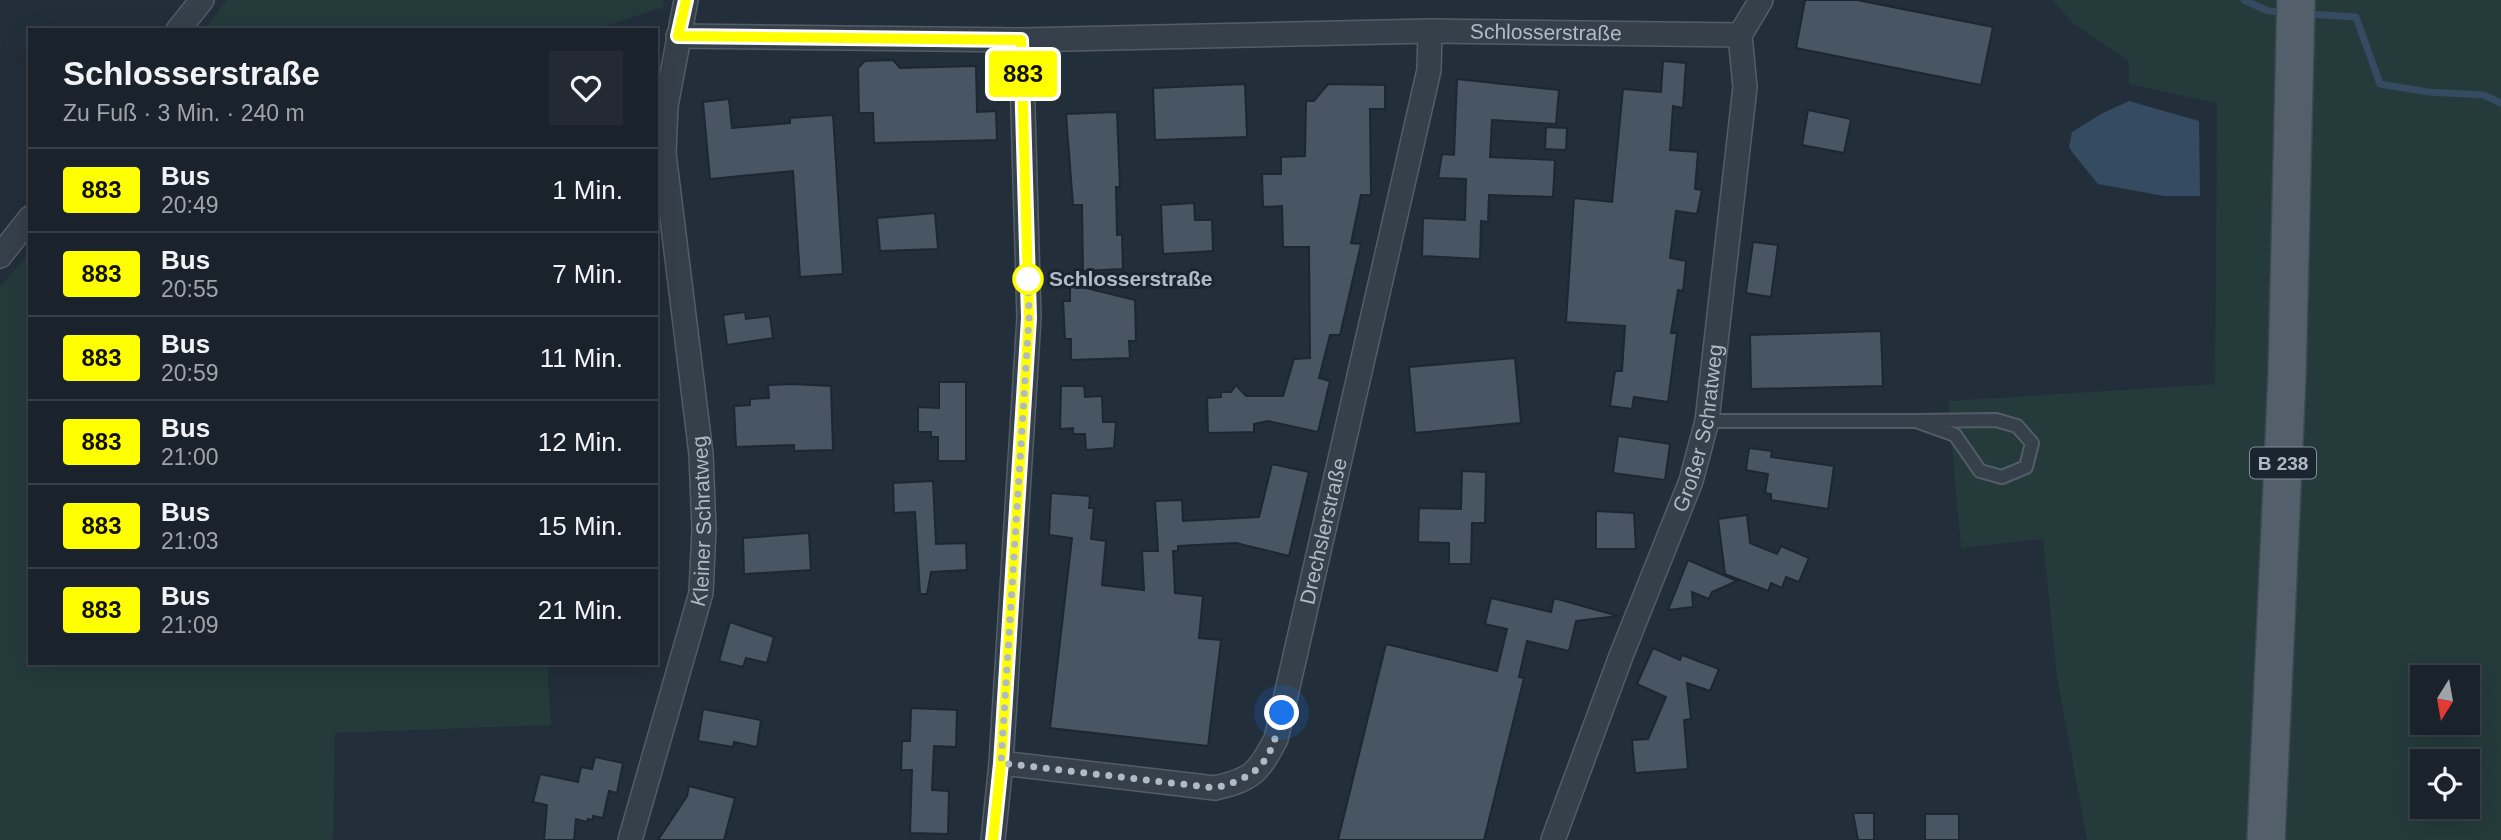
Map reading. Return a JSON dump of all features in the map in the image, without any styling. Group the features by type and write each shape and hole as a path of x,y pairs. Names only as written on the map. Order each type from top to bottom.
{"main road":[{"name":"B 238","path":"2266,840 2287,376 2296,11"}],"street":[{"path":"180,28 202,0"},
{"name":"Kleiner Schratweg","path":"631,840 701,593 704,529 701,453 660,155 686,0"},
{"path":"1740,35 1761,0"},
{"name":"Schlosserstraße","path":"678,36 1021,40 1430,31 1740,35"},
{"name":"Drechslerstraße","path":"1001,763 1215,788 1244,781 1263,764 1276,739 1426,84 1430,31"},
{"name":"Großer Schratweg","path":"1553,840 1621,656 1691,481 1707,421 1745,87 1740,35"},
{"path":"993,840 1001,763 1029,318 1021,40"},
{"path":"0,256 28,221"}],"lane":[{"path":"1707,421 1996,420 2017,426 2032,443 2026,467 2002,477 1980,471 1955,435 1916,421"}],"green space":[{"path":"227,0 664,0 663,7 600,28 206,28"},
{"path":"2052,0 2501,0 2501,840 2087,840 2057,677 2043,539 1961,548 1948,401 2215,384 2217,103 2129,84 2129,62 2073,23"},
{"path":"28,255 28,665 547,665 551,725 335,733 333,840 0,840 0,286"}],"water":[{"path":"2129,101 2199,121 2200,196 2164,196 2098,184 2072,152 2069,147 2072,132"}],"building":[{"path":"1805,0 1857,0 1993,27 1981,85 1796,48"},
{"path":"893,60 900,68 976,66 977,112 996,111 997,140 874,143 873,113 859,113 858,68 865,61"},
{"path":"1663,61 1686,63 1683,108 1673,106 1670,150 1698,152 1695,189 1702,190 1697,214 1676,211 1670,258 1686,261 1683,291 1678,290 1671,333 1677,333 1668,402 1634,397 1632,409 1610,406 1615,371 1622,371 1625,326 1566,322 1574,198 1612,202 1623,89 1661,92"},
{"path":"1457,79 1559,90 1556,124 1492,120 1490,157 1555,160 1553,197 1489,195 1488,222 1481,221 1480,259 1422,256 1423,218 1465,220 1466,179 1438,178 1442,154 1454,155"},
{"path":"1245,84 1247,137 1155,140 1153,88"},
{"path":"1328,84 1385,85 1385,109 1370,109 1371,195 1361,195 1351,243 1361,244 1340,335 1330,335 1319,378 1330,381 1318,432 1268,421 1254,424 1254,432 1208,433 1207,398 1221,397 1221,392 1231,392 1236,385 1246,396 1283,396 1294,359 1310,358 1309,247 1283,247 1282,206 1263,207 1262,174 1281,174 1281,157 1305,156 1306,101 1314,101"},
{"path":"729,99 732,128 790,123 790,118 833,115 843,274 800,277 793,171 710,179 703,102"},
{"path":"1808,110 1851,119 1844,153 1802,145"},
{"path":"1117,112 1120,187 1116,187 1117,235 1122,234 1123,269 1083,271 1082,205 1073,205 1066,114"},
{"path":"1546,127 1567,128 1566,150 1545,149"},
{"path":"1194,203 1195,220 1212,220 1213,251 1163,254 1161,205"},
{"path":"935,213 938,249 880,251 877,218"},
{"path":"1753,242 1778,245 1771,297 1746,293"},
{"path":"1070,284 1135,300 1136,341 1129,341 1130,358 1071,360 1071,339 1065,339 1063,301 1070,301"},
{"path":"745,312 746,319 770,316 773,338 727,345 723,315"},
{"path":"1881,331 1883,386 1751,389 1750,335"},
{"path":"1515,358 1521,423 1415,433 1409,367"},
{"path":"939,382 966,382 966,461 938,461 938,437 931,437 931,432 918,432 918,407 939,408"},
{"path":"768,385 831,386 833,450 794,451 794,445 736,447 734,406 750,405 750,399 769,398"},
{"path":"1061,386 1084,386 1085,397 1102,396 1103,422 1116,422 1114,448 1086,450 1085,434 1073,434 1073,428 1060,429"},
{"path":"1618,436 1670,444 1665,480 1613,473"},
{"path":"1749,448 1772,451 1771,457 1834,466 1828,509 1771,500 1771,494 1765,493 1768,474 1746,470"},
{"path":"1272,464 1309,472 1289,556 1236,543 1178,546 1178,551 1173,551 1175,593 1203,596 1199,638 1221,640 1208,746 1050,728 1072,538 1049,535 1051,493 1090,496 1089,508 1094,508 1091,539 1106,541 1102,585 1144,590 1142,551 1158,551 1155,501 1182,500 1183,521 1259,517"},
{"path":"1462,471 1486,472 1485,523 1472,523 1471,564 1449,564 1449,543 1418,542 1419,508 1461,509"},
{"path":"933,481 936,544 966,543 967,570 931,572 927,594 920,594 915,512 894,513 893,483"},
{"path":"1596,511 1634,513 1636,549 1596,549"},
{"path":"1747,515 1750,543 1777,554 1781,546 1809,558 1799,582 1786,577 1782,588 1771,583 1768,591 1725,574 1718,519"},
{"path":"809,533 811,570 744,574 743,538"},
{"path":"1688,560 1737,581 1712,592 1709,599 1692,592 1693,607 1668,610"},
{"path":"1491,598 1551,612 1554,598 1618,616 1576,621 1569,651 1527,641 1519,677 1524,678 1484,840 1338,840 1386,644 1497,671 1507,629 1485,624"},
{"path":"730,622 774,637 767,663 746,658 743,667 719,661"},
{"path":"1653,648 1680,660 1682,655 1719,669 1710,691 1687,683 1691,719 1684,720 1688,769 1635,773 1632,740 1648,739 1666,697 1637,684"},
{"path":"911,708 957,710 956,747 934,746 932,790 949,791 948,834 910,833 912,770 901,770 902,741 910,741"},
{"path":"703,709 761,720 757,747 734,742 733,747 698,741"},
{"path":"595,757 623,763 617,793 609,791 603,818 593,816 593,820 588,819 587,822 576,819 574,840 544,840 547,805 533,802 540,774 578,782 581,767 592,769"},
{"path":"689,786 735,798 724,840 658,840 687,796"},
{"path":"1853,813 1874,813 1874,840 1858,840"},
{"path":"1925,814 1959,814 1959,840 1925,840"}],"waterway":[{"path":"2244,0 2268,11 2284,12"},
{"path":"2307,14 2356,17 2380,84 2428,92 2484,95 2501,103"}],"bus line":[{"name":"883","path":"686,0 678,36 1021,40 1029,318 1001,763 993,840"}],"place":[{"name":"Schlosserstraße","path":"1028,279"}],"route":[{"path":"1028,279 1028,267 1029,318 1001,763 1215,788 1244,781 1263,764 1276,739 1282,713"}]}
